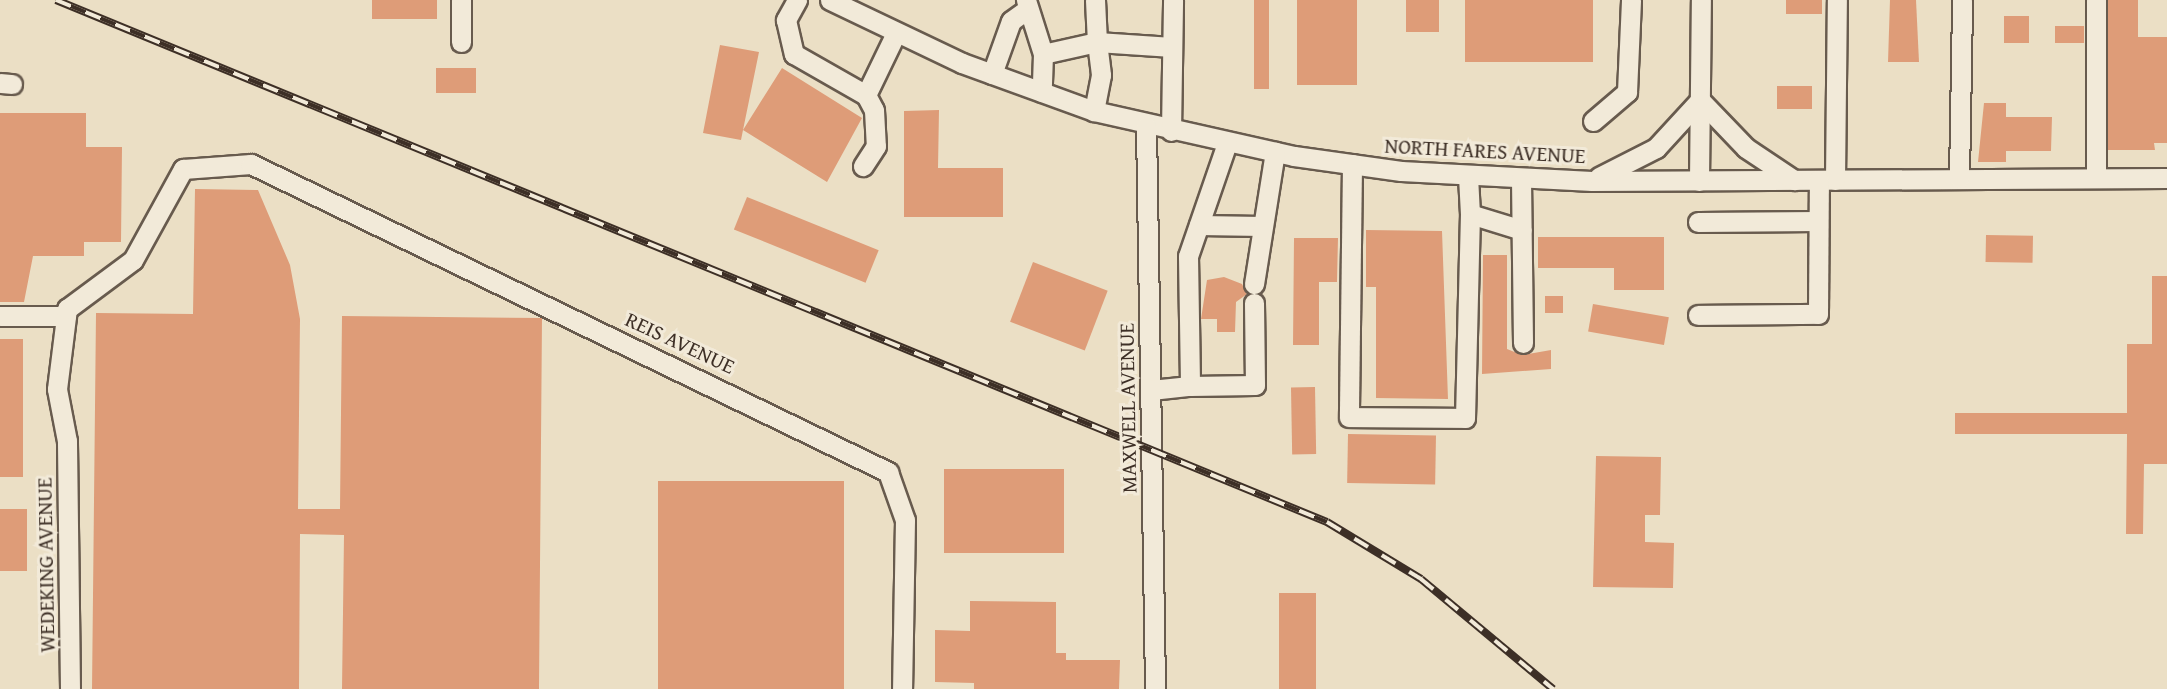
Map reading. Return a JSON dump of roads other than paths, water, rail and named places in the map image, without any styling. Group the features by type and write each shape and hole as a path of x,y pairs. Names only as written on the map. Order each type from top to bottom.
{"street":[{"path":"461,0 461,43"},
{"path":"797,0 786,20 794,54 866,95 874,110 876,146 863,166"},
{"name":"NORTH FARES AVENUE","path":"830,0 896,33 992,74 1094,111 1146,126 1227,143 1352,164 1468,176 1592,181 2167,178"},
{"path":"870,0 871,21"},
{"path":"1094,111 1101,75 1096,0"},
{"path":"1171,131 1173,0"},
{"path":"1592,121 1627,92 1631,0"},
{"path":"1699,181 1701,0"},
{"path":"1698,315 1818,314 1818,221 1827,180 1837,0"},
{"path":"1959,178 1962,0"},
{"path":"2096,0 2096,178"},
{"path":"992,74 1011,21 1026,5 1043,54 1041,92"},
{"path":"866,95 896,33"},
{"path":"1043,54 1097,42 1172,47"},
{"path":"1592,181 1656,148 1700,100"},
{"path":"1700,100 1746,148 1794,181"},
{"name":"MAXWELL AVENUE","path":"1146,126 1155,689"},
{"path":"1190,386 1185,275 1227,143"},
{"path":"1151,390 1190,386 1255,386 1254,293 1275,152"},
{"name":"REIS AVENUE","path":"66,316 75,298 133,260 183,169 251,164 888,472 905,520 902,689"},
{"path":"1352,164 1349,417 1465,418 1468,176"},
{"path":"1521,179 1523,343"},
{"path":"1469,214 1522,230"},
{"path":"1699,222 1818,221"},
{"path":"1199,225 1262,226"},
{"path":"0,316 66,316"},
{"name":"WEDEKING AVENUE","path":"66,316 57,389 66,441 70,689"}],"railway":[{"path":"56,0 1327,522 1421,579 1553,689"}]}
